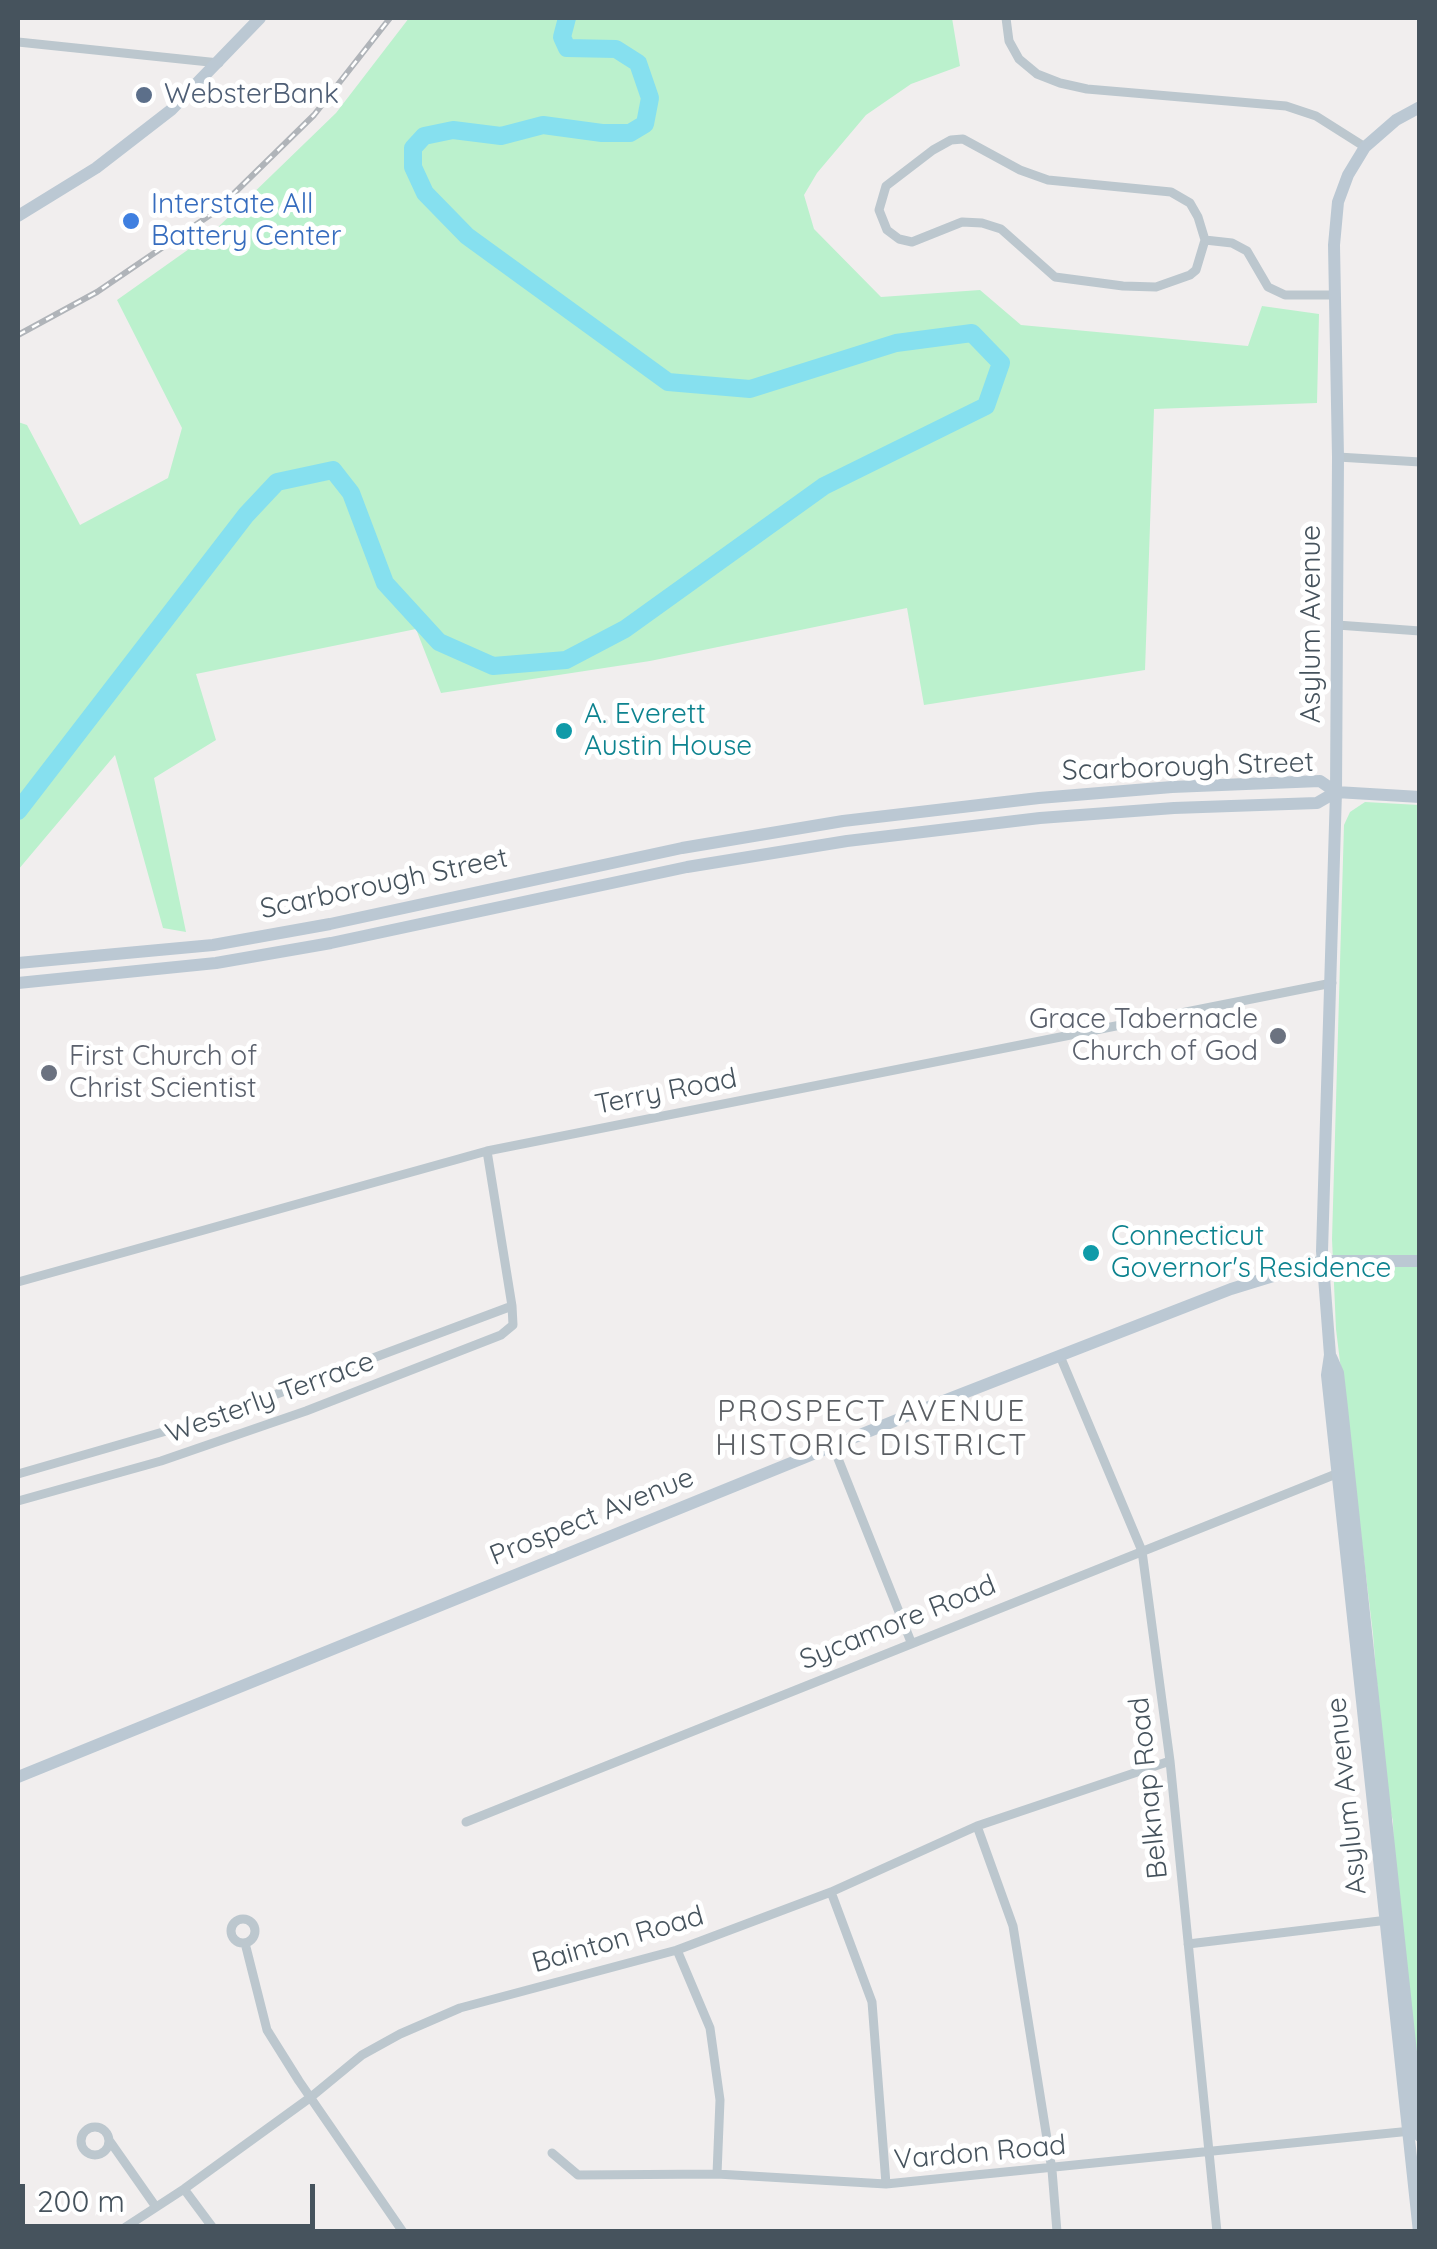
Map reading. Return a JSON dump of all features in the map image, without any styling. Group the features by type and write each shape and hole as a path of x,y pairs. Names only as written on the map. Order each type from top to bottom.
{"main road":[{"path":"18,216 60,192 171,110 260,18"},
{"name":"Asylum Avenue","path":"1419,2232 1416,2132 1343,1471 1327,1374 1330,1355 1322,1261 1336,792 1338,457 1334,245 1338,202 1365,147 1396,120 1420,107"},
{"name":"Scarborough Street","path":"18,964 213,944 330,924 682,848 843,821 1172,786 1320,781 1336,792 1317,803 1040,818 846,841 687,867 331,944 216,963 18,983"},
{"path":"1172,786 1174,808"},
{"path":"1336,792 1420,798"},
{"path":"1039,798 1040,818"},
{"path":"843,821 846,841"},
{"path":"682,848 687,867"},
{"path":"506,884 511,904"},
{"path":"330,924 331,944"},
{"path":"213,944 216,963"},
{"name":"Prospect Avenue","path":"18,1777 833,1446 1234,1288 1322,1261 1420,1261"}],"street":[{"path":"1006,18 1009,41 1019,59 1036,74 1060,84 1087,90 1286,106 1316,116 1365,147"},
{"path":"18,42 218,63"},
{"path":"962,139 1020,170 1048,180 1172,192 1190,203 1205,240 1196,270 1190,275 1156,286 1123,286 1056,277 1001,230 982,223 962,222 912,242 899,240 887,230 879,210 886,186 933,150 950,140 962,139"},
{"path":"1205,240 1232,243 1247,251 1268,288 1285,295 1335,295"},
{"path":"1338,457 1420,462"},
{"path":"1337,625 1420,631"},
{"name":"Terry Road","path":"18,1282 487,1151 1332,982"},
{"path":"487,1151 512,1306"},
{"name":"Westerly Terrace","path":"18,1474 218,1416 512,1306 513,1325 501,1336 162,1461 18,1501"},
{"name":"Belknap Road","path":"1060,1356 1142,1551 1170,1761 1217,2232"},
{"path":"833,1446 911,1642"},
{"name":"Sycamore Road","path":"466,1822 1343,1471"},
{"name":"Bainton Road","path":"118,2232 184,2189 362,2055 460,2008 677,1950 831,1892 977,1826 1170,1761"},
{"path":"977,1826 1014,1926 1052,2170 1057,2232"},
{"path":"831,1892 872,2002 886,2184"},
{"path":"1188,1944 1391,1919"},
{"path":"245,1943 268,2030 404,2232"},
{"path":"677,1950 710,2028 720,2100 717,2174"},
{"name":"Vardon Road","path":"552,2153 578,2175 717,2174 886,2184 1416,2132"},
{"path":"109,2140 156,2207"},
{"path":"184,2189 216,2232"}],"green space":[{"path":"409,18 952,18 960,66 911,84 866,115 817,173 804,195 814,229 881,297 980,290 1021,325 1248,346 1262,306 1319,314 1317,403 1154,409 1145,670 924,705 907,608 650,661 441,693 416,629 196,674 216,740 154,778 186,932 163,928 115,755 18,870 18,422 27,425 80,525 168,478 182,428 117,300 213,232 336,113"},
{"path":"1365,802 1419,805 1419,2103 1373,1634 1336,1329 1332,1239 1344,825 1350,812"}],"waterway":[{"path":"18,811 246,515 277,482 333,470 351,493 385,583 439,642 493,666 566,660 625,629 824,486 986,406 1001,363 972,333 896,343 750,389 668,382 467,236 425,193 413,167 413,148 424,136 453,130 501,136 543,125 630,133 645,124 650,98 638,63 616,49 567,48 562,37 567,18"}],"railway":[{"path":"18,335 97,292 216,211 314,115 390,18"}],"place":[{"name":"WebsterBank","path":"144,95"},
{"name":"Interstate All Battery Center","path":"131,221"},
{"name":"A. Everett Austin House","path":"564,731"},
{"name":"Grace Tabernacle Church of God","path":"1278,1036"},
{"name":"First Church of Christ Scientist","path":"49,1073"},
{"name":"Connecticut Governor's Residence","path":"1091,1253"}],"district":[{"name":"PROSPECT AVENUE HISTORIC DISTRICT","path":"872,1429"}]}
